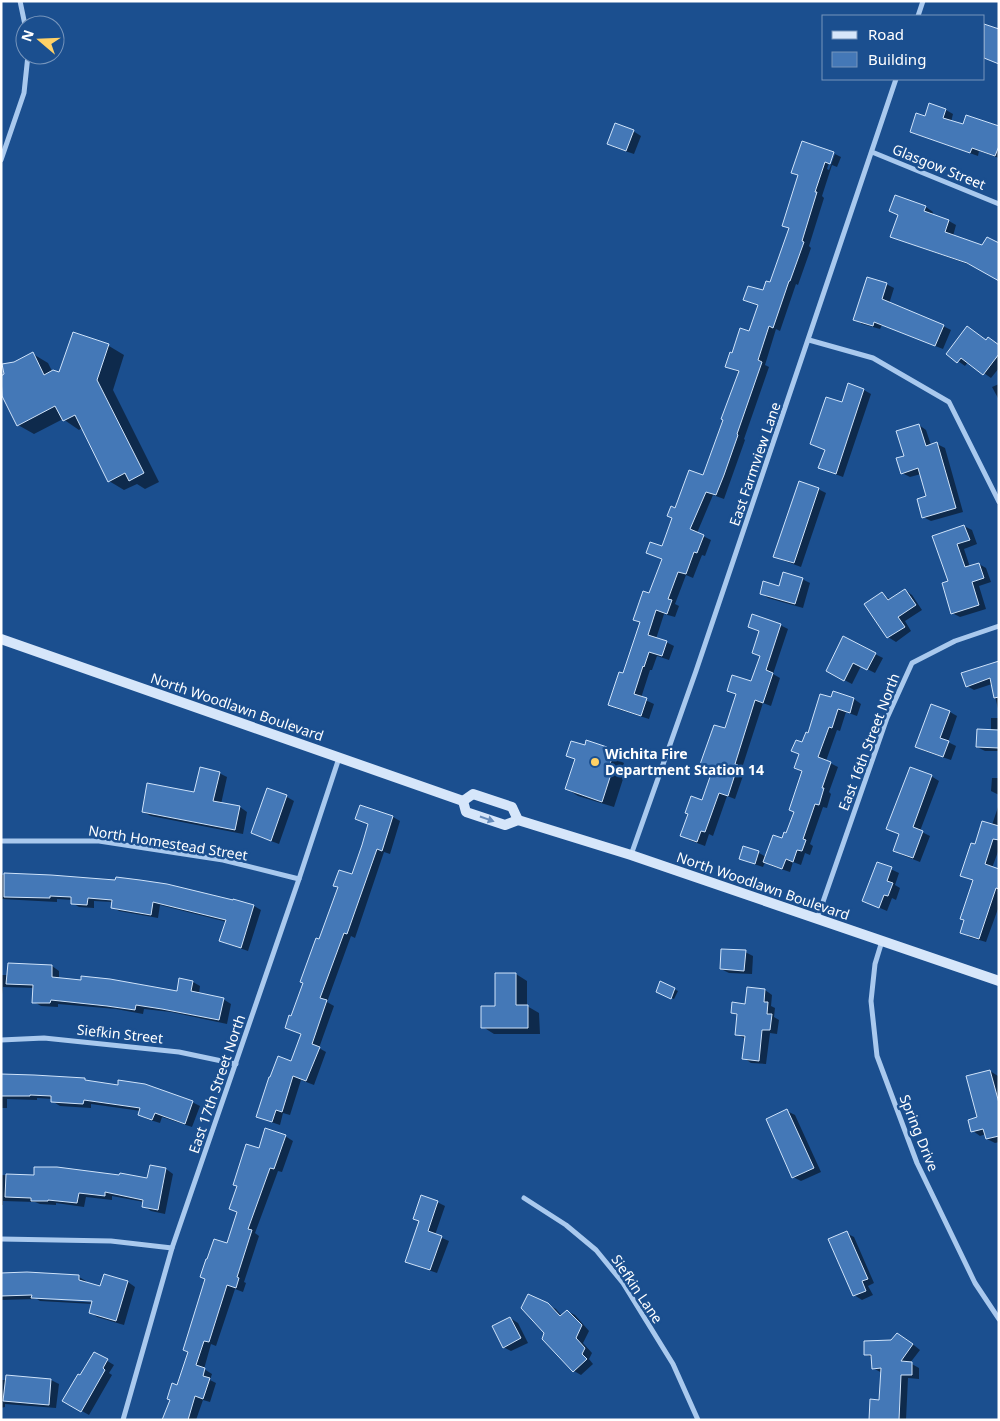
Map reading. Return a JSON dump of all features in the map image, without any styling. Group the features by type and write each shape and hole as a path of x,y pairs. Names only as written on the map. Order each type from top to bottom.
{"main road":[{"name":"North Woodlawn Boulevard","path":"1,639 463,801"},
{"name":"North Woodlawn Boulevard","path":"463,801 473,794 512,807 518,820"},
{"name":"North Woodlawn Boulevard","path":"463,801 466,812 480,817 506,825 518,820 631,854 999,981"}],"street":[{"path":"20,1 23,15"},
{"path":"918,15 923,1"},
{"path":"1,160 24,93 27,65"},
{"name":"East Farmview Lane","path":"631,854 696,671 896,80"},
{"name":"Glasgow Street","path":"872,152 999,204"},
{"path":"809,340 873,358 949,402 999,502"},
{"name":"East 16th Street North","path":"817,919 887,718 912,663 955,641 999,626"},
{"name":"East 17th Street North","path":"123,1420 172,1248 339,758"},
{"name":"North Homestead Street","path":"1,841 99,841 223,860 299,879"},
{"name":"Spring Drive","path":"882,941 875,964 871,1001 877,1056 917,1163 974,1283 999,1319"},
{"name":"Siefkin Street","path":"1,1040 44,1038 179,1052 236,1064"},
{"name":"Siefkin Lane","path":"524,1198 566,1225 596,1250 623,1283 673,1364 698,1420"},
{"path":"1,1239 111,1240 172,1248"}],"building":[{"path":"985,24 999,29 999,64 985,58"},
{"path":"929,103 946,109 943,118 963,124 966,115 999,126 999,146 995,156 972,148 970,153 910,132 916,113 925,116"},
{"path":"615,123 634,130 626,151 607,144"},
{"path":"802,141 834,152 830,164 825,162 802,241 804,242 773,328 769,326 758,360 762,362 724,475 716,495 706,492 690,529 704,535 697,553 694,552 686,574 678,572 668,599 672,600 667,614 656,610 648,635 667,641 662,656 649,652 643,666 634,694 647,698 641,716 608,705 619,672 623,673 640,622 633,620 643,591 649,593 662,559 646,553 650,542 662,546 672,518 667,516 671,506 675,508 689,470 703,475 739,371 725,367 730,352 732,353 740,328 749,331 758,305 743,300 748,286 763,290 766,281 770,282 789,228 782,226 798,175 791,173"},
{"path":"895,195 926,206 924,211 949,220 945,232 982,245 987,237 999,243 999,281 967,263 890,237 898,215 889,211"},
{"path":"867,277 887,283 882,299 944,325 935,346 874,322 873,326 853,320"},
{"path":"967,326 986,340 988,337 999,345 999,354 983,375 961,358 957,363 946,354"},
{"path":"73,332 109,344 97,380 144,473 129,481 125,473 108,482 75,415 63,421 55,406 17,426 2,396 1,376 4,374 2,364 14,362 33,352 44,375 53,370 59,372"},
{"path":"848,383 864,389 836,474 818,468 825,450 810,444 826,397 842,402"},
{"path":"919,424 926,446 937,442 956,508 922,518 917,499 926,496 918,468 901,474 896,458 904,456 896,431"},
{"path":"799,481 819,488 794,563 773,557"},
{"path":"964,525 970,540 957,544 965,567 979,563 984,578 972,582 979,605 951,614 942,583 948,581 932,536"},
{"path":"783,572 803,578 795,604 760,594 763,581 779,586"},
{"path":"905,589 916,605 898,617 905,627 887,638 864,604 882,592 888,600"},
{"path":"752,614 781,624 766,670 773,673 763,703 755,700 735,764 738,765 728,796 719,793 705,832 701,831 697,842 680,836 688,814 685,813 691,796 702,800 711,774 698,770 714,725 725,728 736,694 727,691 732,675 751,681 760,656 752,653 759,631 748,627"},
{"path":"843,636 876,653 867,670 853,663 844,681 826,671"},
{"path":"999,661 999,697 994,698 990,678 966,687 961,673"},
{"path":"833,691 854,698 850,713 838,709 832,728 829,727 818,757 831,762 822,788 824,788 819,805 815,804 803,839 806,840 802,851 797,850 793,862 786,859 782,869 763,862 773,835 782,838 784,832 786,833 794,812 789,810 802,771 794,768 799,754 791,751 796,740 802,742 806,732 808,733 820,694 831,697"},
{"path":"931,704 950,711 940,738 949,741 943,757 915,747"},
{"path":"977,729 999,730 999,748 976,747"},
{"path":"586,740 607,747 605,752 613,755 609,767 613,768 602,802 565,789 575,759 566,756 571,741 585,745"},
{"path":"200,767 220,772 213,801 240,806 235,830 142,812 147,783 194,792"},
{"path":"910,767 932,775 913,827 923,831 913,858 893,851 899,834 886,829"},
{"path":"267,788 287,795 271,841 251,833"},
{"path":"360,805 393,816 382,851 377,849 347,934 344,933 320,998 327,1000 312,1044 320,1047 306,1081 293,1076 282,1112 276,1110 272,1122 256,1117 278,1056 291,1061 301,1034 285,1028 303,983 300,982 316,938 319,939 338,887 333,886 339,870 352,874 362,845 368,824 355,819"},
{"path":"982,821 999,826 999,840 993,839 985,864 999,869 999,889 996,888 979,939 960,933 964,920 960,919 973,880 960,876 971,843 975,844"},
{"path":"743,846 759,851 755,864 739,859"},
{"path":"877,862 892,867 887,881 893,883 888,896 884,895 879,908 862,901"},
{"path":"4,873 115,880 116,877 140,880 167,884 254,905 241,948 219,941 226,920 153,902 151,915 111,908 112,900 88,898 87,905 71,904 71,897 4,897"},
{"path":"721,949 746,950 744,971 720,969"},
{"path":"8,963 52,965 52,977 81,980 81,976 110,979 177,991 179,978 193,981 191,991 224,998 219,1020 136,1005 135,1010 51,1000 50,1003 32,1003 33,985 6,984"},
{"path":"495,973 516,973 516,1005 528,1005 528,1028 481,1028 481,1006 495,1006"},
{"path":"660,981 675,988 671,999 656,992"},
{"path":"747,987 765,989 764,1002 768,1002 767,1014 772,1014 770,1030 762,1030 759,1061 742,1059 745,1036 735,1035 737,1014 731,1013 732,1002 745,1004"},
{"path":"990,1070 999,1103 999,1136 986,1139 983,1129 971,1132 968,1120 977,1117 966,1076"},
{"path":"1,1074 85,1078 85,1080 118,1085 118,1080 145,1084 193,1101 185,1124 155,1113 152,1120 138,1115 140,1108 84,1100 83,1104 51,1102 51,1096 1,1096"},
{"path":"787,1109 814,1168 792,1178 766,1119"},
{"path":"265,1128 286,1135 274,1169 270,1168 248,1229 252,1230 237,1277 239,1278 236,1288 227,1285 209,1342 204,1341 196,1365 205,1368 203,1376 210,1378 203,1399 195,1396 188,1420 162,1420 170,1400 167,1399 172,1383 177,1385 188,1352 183,1350 205,1279 200,1277 206,1259 214,1239 227,1243 237,1212 229,1209 237,1186 233,1185 246,1144 259,1148"},
{"path":"150,1165 166,1168 158,1210 142,1207 143,1200 105,1192 105,1196 79,1193 77,1203 48,1200 31,1201 31,1198 5,1197 6,1174 34,1175 34,1167 57,1167 119,1175 120,1173 147,1178"},
{"path":"421,1195 438,1201 428,1231 442,1236 430,1270 405,1262 419,1221 413,1219"},
{"path":"847,1231 868,1279 862,1281 866,1291 853,1296 828,1239"},
{"path":"27,1272 79,1275 79,1280 100,1286 104,1274 128,1281 116,1321 89,1313 92,1301 31,1298 32,1295 1,1296 1,1273"},
{"path":"528,1294 548,1303 560,1316 567,1310 582,1325 576,1338 585,1348 582,1354 587,1359 573,1372 542,1339 544,1333 521,1308"},
{"path":"510,1317 521,1338 503,1348 492,1326"},
{"path":"897,1333 913,1344 901,1361 912,1362 912,1375 901,1375 899,1420 869,1420 870,1399 879,1400 881,1368 872,1369 871,1355 864,1355 864,1341 891,1340"},
{"path":"94,1352 108,1359 103,1368 105,1370 81,1412 62,1401"},
{"path":"6,1375 51,1379 49,1405 3,1401"}],"place":[{"name":"Wichita Fire Department Station 14","path":"595,762"}]}
